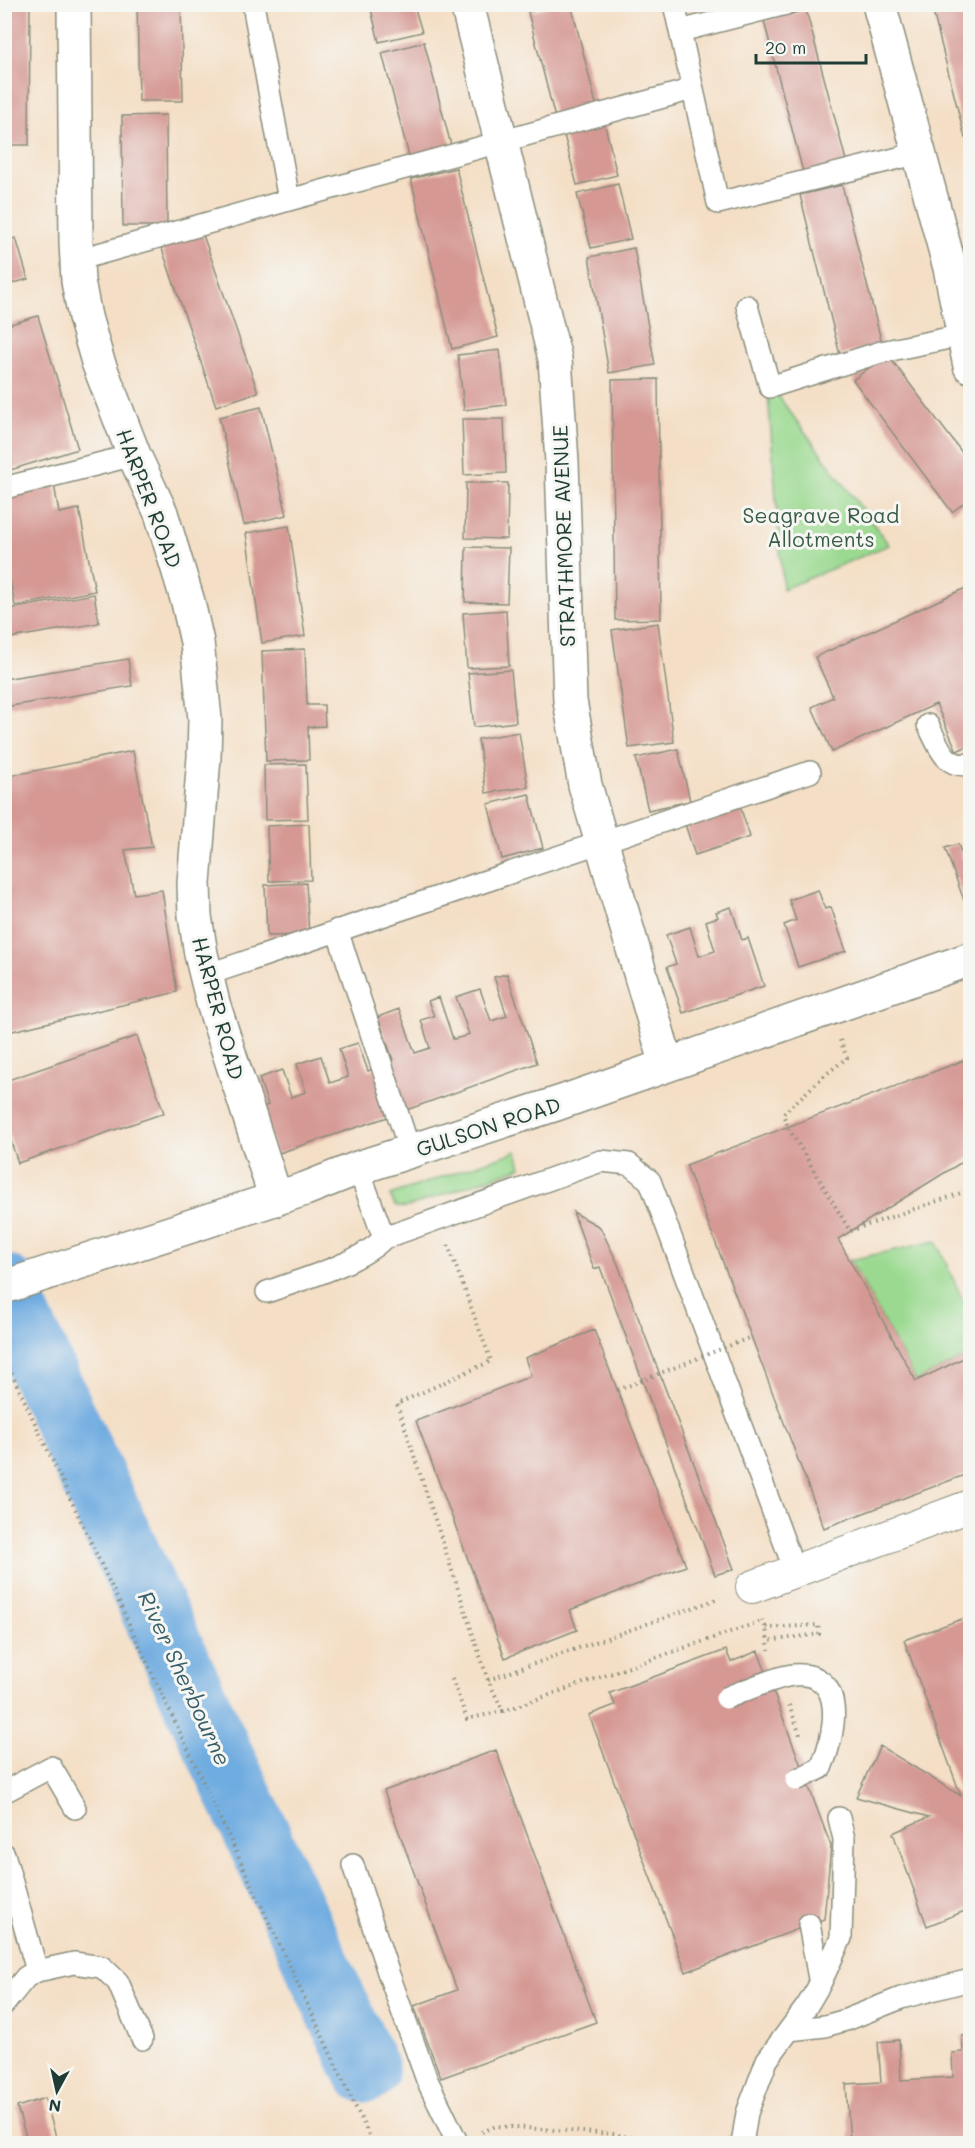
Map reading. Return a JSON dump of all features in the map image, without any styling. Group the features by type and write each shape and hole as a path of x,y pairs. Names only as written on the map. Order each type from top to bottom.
{"street":[{"name":"HARPER ROAD","path":"74,4 78,281 95,351 134,455 161,513 188,602 202,680 205,719 194,883 195,916 213,1003 276,1199"},
{"name":"STRATHMORE AVENUE","path":"467,4 555,359 562,462 570,701 585,785 667,1065"},
{"path":"879,4 950,267 967,350"},
{"name":"GULSON ROAD","path":"4,1287 276,1199 358,1168 559,1103 970,959"},
{"path":"752,1587 970,1506"}],"lane":[{"path":"253,4 289,200"},
{"path":"674,4 718,203 920,153"},
{"path":"680,31 786,4"},
{"path":"77,260 693,89"},
{"path":"747,306 771,387 881,352 967,350"},
{"path":"4,488 134,455"},
{"path":"928,725 948,760 958,765 970,764"},
{"path":"206,975 810,772"},
{"path":"337,930 410,1151"},
{"path":"267,1292 375,1248 384,1238 601,1161 629,1164 650,1181 795,1571"},
{"path":"358,1168 384,1238"},
{"path":"726,1698 789,1675 816,1678 827,1687 833,1701 835,1715 827,1754 821,1768 796,1780"},
{"path":"4,1792 51,1767 75,1808"},
{"path":"742,2144 747,2114 767,2060 807,2006 841,1938 844,1839 840,1818"},
{"path":"4,1854 37,1971"},
{"path":"353,1865 427,2080 458,2143"},
{"path":"809,1924 820,1984"},
{"path":"4,2004 26,1977 37,1971 74,1963 102,1967 118,1982 142,2039"},
{"path":"789,2030 825,2026 901,1998 970,1980"}],"path":[{"path":"825,1075 783,1114 788,1127 850,1231 970,1190"},
{"path":"446,1240 491,1361 397,1404 488,1680 503,1711"},
{"path":"618,1390 751,1336"},
{"path":"4,1357 373,2144"},
{"path":"488,1680 685,1610"},
{"path":"452,1679 467,1719 503,1711 762,1621"},
{"path":"818,1625 819,1634 768,1641 766,1628 818,1625"},
{"path":"458,2143 496,2126 613,2134 665,2144"}],"green space":[{"name":"Seagrave Road Allotments","path":"767,381 889,545 783,589"},
{"path":"517,1151 521,1167 405,1208 395,1206 390,1195"},
{"path":"936,1241 970,1316 970,1355 916,1381 850,1260"}],"building":[{"path":"4,4 30,4 29,145 4,145"},
{"path":"137,4 181,4 183,101 139,101"},
{"path":"556,4 571,4 597,108 555,118 528,12"},
{"path":"931,4 970,4 970,136 965,138"},
{"path":"370,5 414,5 422,32 379,42"},
{"path":"806,10 847,164 804,176 764,21"},
{"path":"424,42 452,149 410,160 382,53"},
{"path":"166,115 167,226 123,226 122,116"},
{"path":"604,121 617,175 577,185 563,131"},
{"path":"456,168 498,337 452,349 411,179"},
{"path":"618,184 631,239 591,248 577,194"},
{"path":"842,185 882,344 840,355 800,195"},
{"path":"202,232 258,392 216,406 161,246"},
{"path":"16,238 28,279 4,286 4,241"},
{"path":"634,248 655,365 609,373 589,257"},
{"path":"38,316 78,449 4,472 4,326"},
{"path":"500,350 506,405 464,410 458,355"},
{"path":"887,354 970,463 970,498 952,512 853,380"},
{"path":"658,379 661,619 615,620 612,380"},
{"path":"261,407 287,515 244,525 219,417"},
{"path":"462,419 504,419 506,473 464,475"},
{"path":"466,483 508,483 507,539 465,538"},
{"path":"54,484 59,513 79,509 95,591 15,606 4,551 4,493"},
{"path":"289,526 305,636 262,643 246,533"},
{"path":"466,547 509,548 507,603 465,602"},
{"path":"970,586 970,745 957,751 936,704 832,752 812,707 833,697 815,657"},
{"path":"94,594 99,623 4,639 4,610"},
{"path":"506,610 509,666 467,668 463,613"},
{"path":"658,623 674,742 629,748 612,630"},
{"path":"305,649 307,705 324,705 325,726 308,727 309,760 266,761 262,651"},
{"path":"128,659 132,686 4,707 4,679"},
{"path":"511,670 516,722 474,727 468,673"},
{"path":"519,732 528,787 486,793 478,739"},
{"path":"678,749 690,801 648,810 636,758"},
{"path":"133,751 152,847 125,850 134,894 162,890 177,992 4,1033 4,777"},
{"path":"306,764 308,819 265,820 264,765"},
{"path":"529,794 543,848 502,859 488,804"},
{"path":"739,803 750,837 695,855 683,818"},
{"path":"309,824 311,880 269,881 267,826"},
{"path":"958,844 967,869 970,868 970,917 945,848"},
{"path":"306,883 309,935 267,936 265,885"},
{"path":"818,890 825,909 831,907 846,951 798,967 784,925 796,920 789,900"},
{"path":"731,907 742,940 748,938 764,986 683,1013 667,967 676,964 666,935 690,927 699,956 715,951 706,921 718,917 716,912"},
{"path":"507,974 537,1063 401,1112 384,1063 393,1060 378,1017 399,1009 415,1053 430,1048 421,1020 434,1016 428,1001 439,997 453,1039 462,1037 469,1034 456,997 480,989 491,1021 507,1016 494,977"},
{"path":"137,1036 164,1113 18,1163 5,1124 5,1081"},
{"path":"358,1043 368,1071 375,1068 391,1116 276,1154 260,1108 268,1105 259,1078 282,1070 291,1097 306,1092 297,1064 321,1056 330,1083 348,1077 339,1049"},
{"path":"970,1058 970,1157 838,1239 916,1381 970,1355 970,1473 824,1528 686,1165"},
{"path":"573,1212 600,1227 617,1262 734,1569 715,1575 600,1267 594,1269"},
{"path":"594,1330 686,1566 570,1610 577,1630 505,1658 416,1421 531,1376 525,1358"},
{"path":"970,1616 970,1909 927,1926 893,1833 929,1817 856,1797 880,1746 961,1796 904,1640"},
{"path":"726,1650 731,1662 758,1651 831,1846 824,1919 686,1972 589,1715 615,1705 610,1693"},
{"path":"496,1750 596,2022 441,2078 414,2006 457,1990 384,1791"},
{"path":"970,2035 970,2144 850,2144 846,2084 881,2082 878,2042 899,2040 901,2080 953,2077 952,2053 963,2052 962,2036"},
{"path":"45,2098 58,2144 28,2144 17,2107"}],"waterway":[{"name":"River Sherbourne","path":"4,1287 366,2070"}]}
